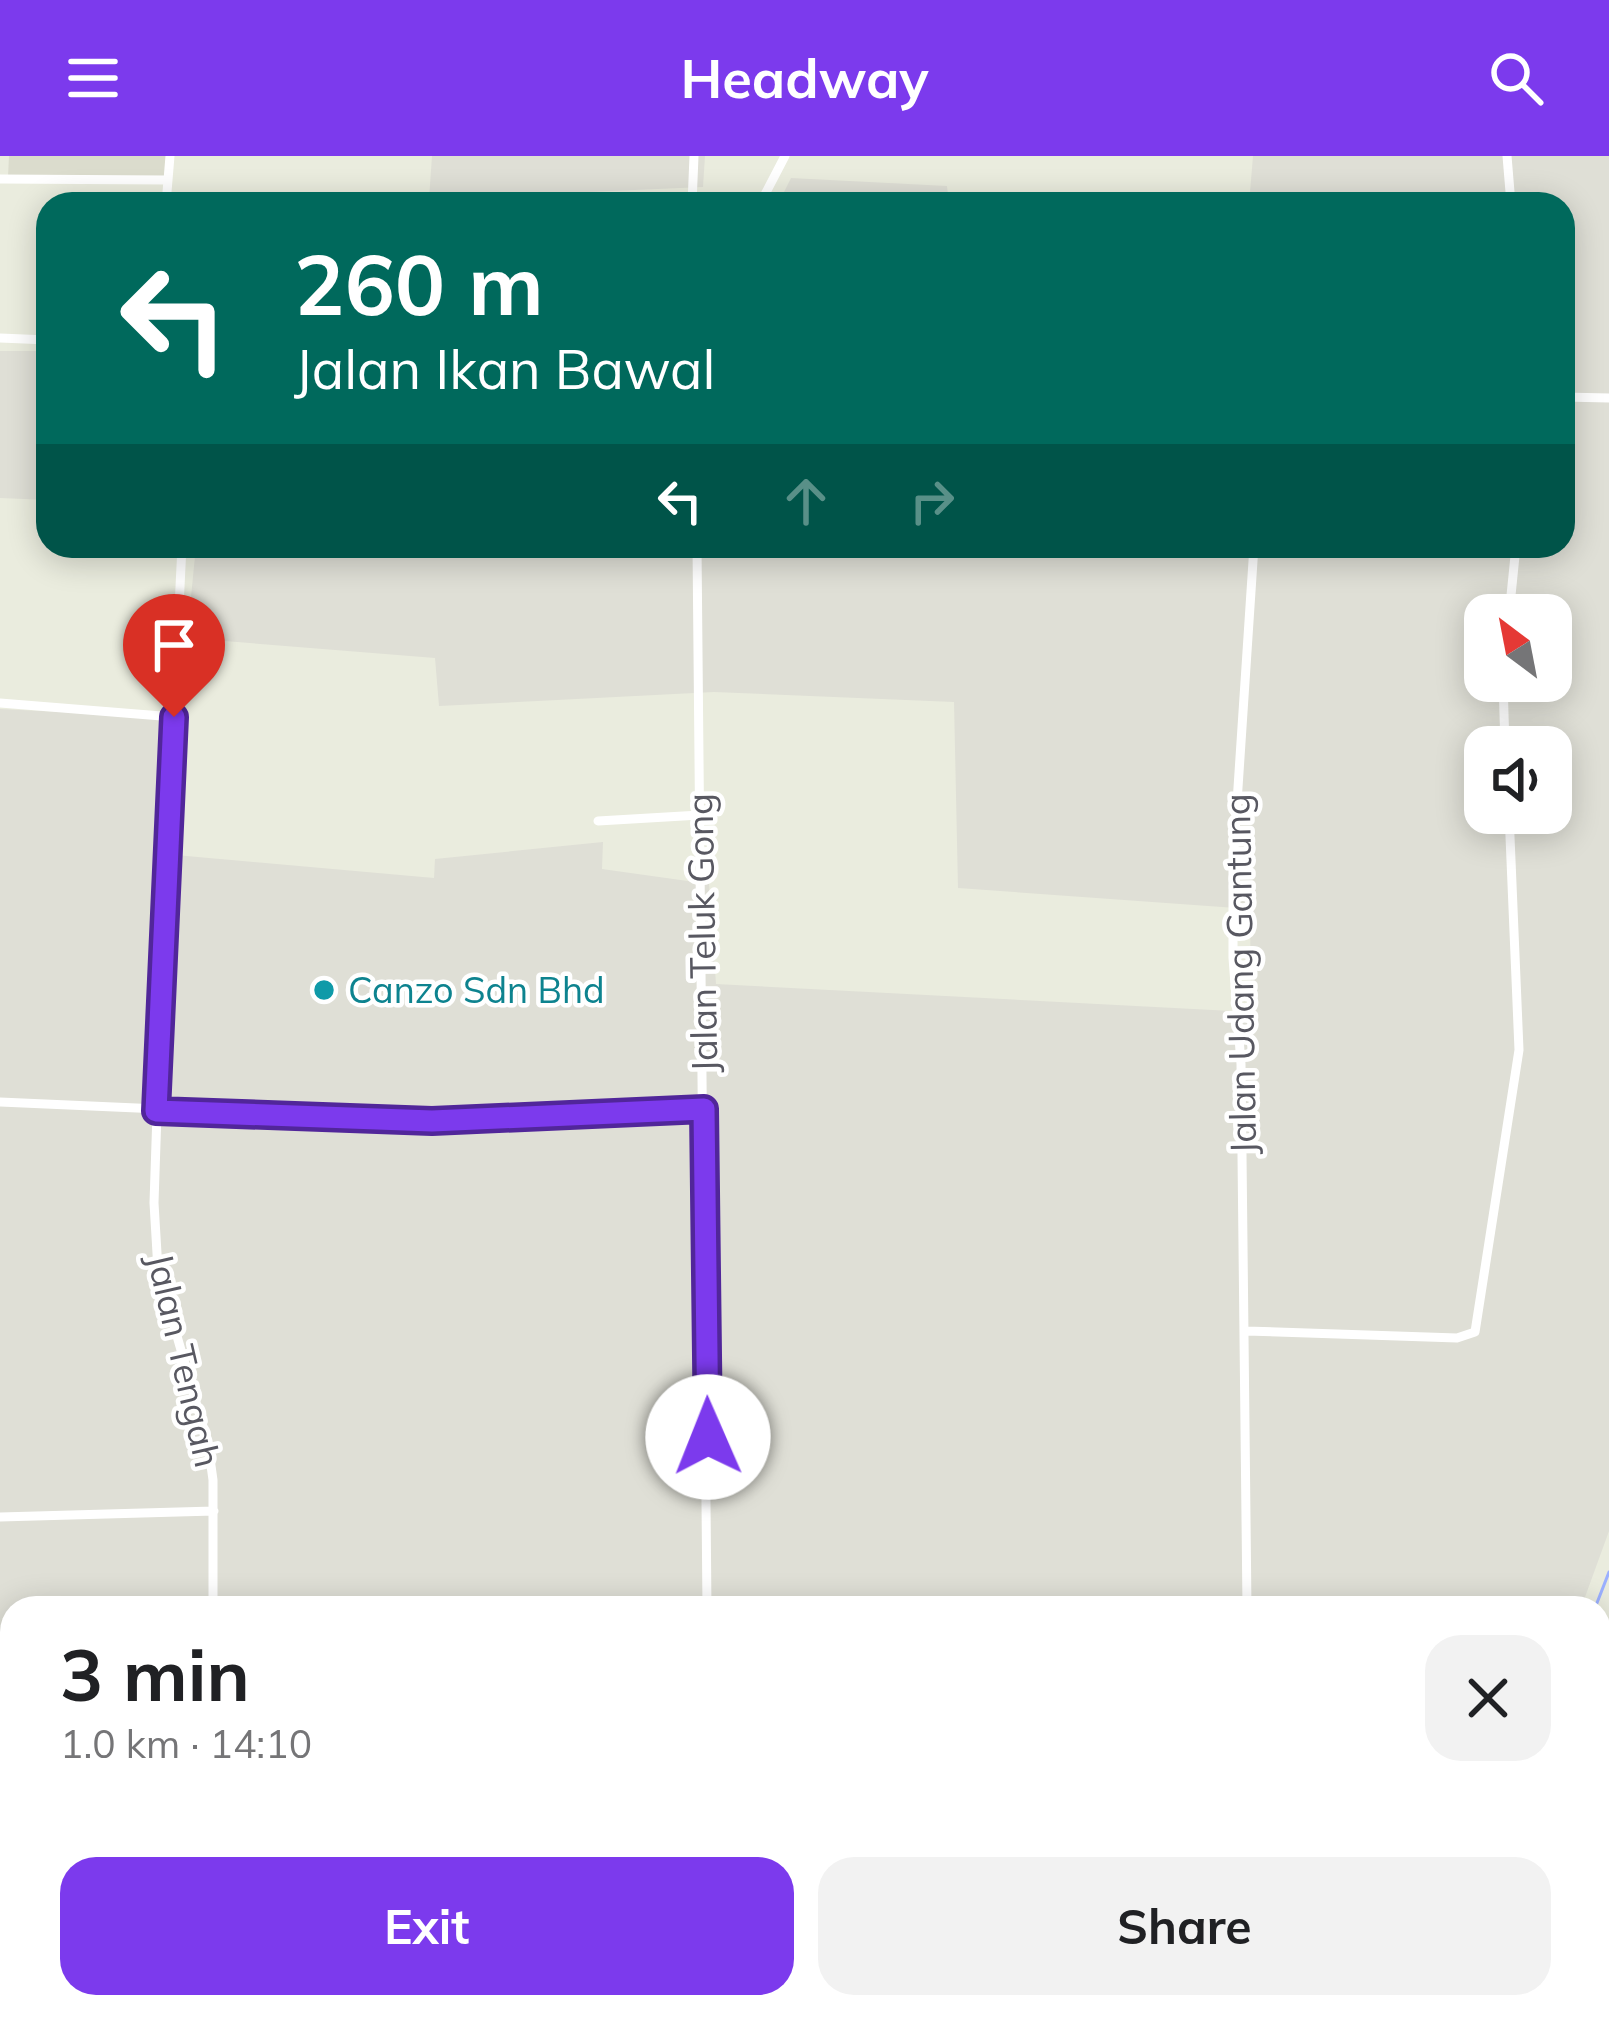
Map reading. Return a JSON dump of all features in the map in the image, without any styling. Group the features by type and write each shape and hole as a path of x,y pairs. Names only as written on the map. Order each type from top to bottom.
{"street":[{"path":"167,192 170,156"},
{"path":"692,192 694,156"},
{"path":"766,192 785,156"},
{"path":"1507,156 1510,192"},
{"path":"0,179 168,180"},
{"path":"0,338 36,340"},
{"path":"1575,397 1609,398"},
{"name":"Jalan Tengah","path":"181,558 156,1111 158,1270 208,1444 214,1511 212,1596"},
{"name":"Jalan Teluk Gong","path":"697,558 707,1596"},
{"name":"Jalan Udang Gantung","path":"1246,1596 1246,1331 1233,863 1253,558"},
{"path":"1511,594 1515,558"},
{"path":"0,703 174,717"},
{"path":"598,821 700,815"},
{"path":"1246,1331 1457,1338 1475,1332 1519,1050 1510,834"},
{"path":"0,1102 432,1121 704,1109"},
{"path":"0,1517 214,1511"}],"shaded area":[{"path":"9,156 166,156 165,177 8,177"},
{"path":"432,156 705,156 703,187 429,192"},
{"path":"1253,156 1609,156 1609,1531 1585,1596 0,1596 0,709 184,718 176,855 434,878 435,859 603,842 602,869 709,884 716,984 1251,1012 1250,909 958,888 954,702 714,692 439,706 435,658 187,638 195,558 1575,558 1575,192 1250,192"},
{"path":"791,178 947,186 948,192 784,192"},
{"path":"0,351 36,351 36,500 0,498"}],"waterway":[{"path":"1600,1596 1609,1572"}],"place":[{"name":"Canzo Sdn Bhd","path":"324,990"}],"route":[{"path":"174,717 156,1111 432,1121 704,1109 708,1437"}]}
